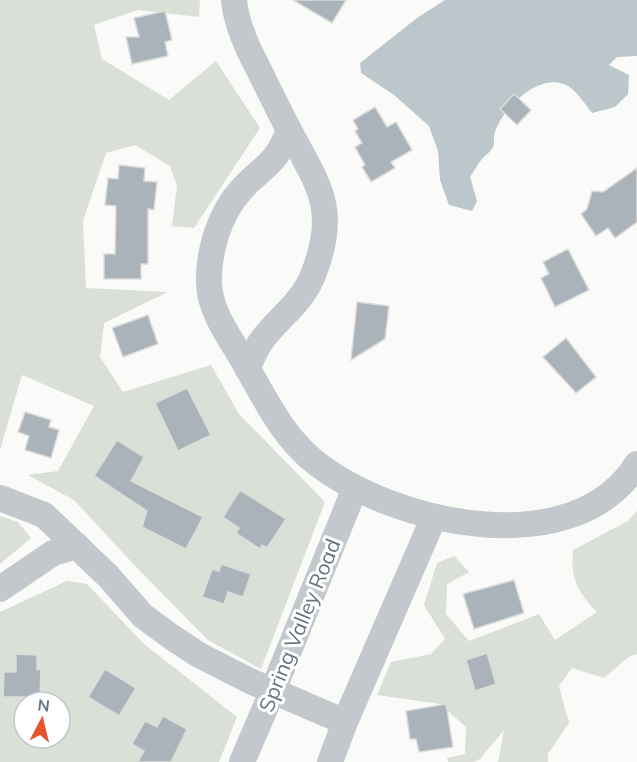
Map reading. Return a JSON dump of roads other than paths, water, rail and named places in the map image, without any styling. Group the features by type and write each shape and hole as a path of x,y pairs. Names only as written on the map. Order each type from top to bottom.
{"street":[{"path":"234,0 235,13 250,53 318,184 324,210 325,233 321,253 302,298 261,341 247,368"},
{"path":"289,131 273,159 239,191 221,222 211,259 209,283 214,309 225,335 290,438 316,463 355,488 394,505 434,517 480,524 522,525 566,518 592,507 614,491 631,474 637,464"},
{"name":"Spring Valley Road","path":"242,762 355,488"},
{"path":"0,498 44,515 108,576 143,616 172,638 199,655 250,681 345,722"},
{"path":"330,762 345,722 434,517"},
{"path":"0,589 53,553 77,546"}]}
